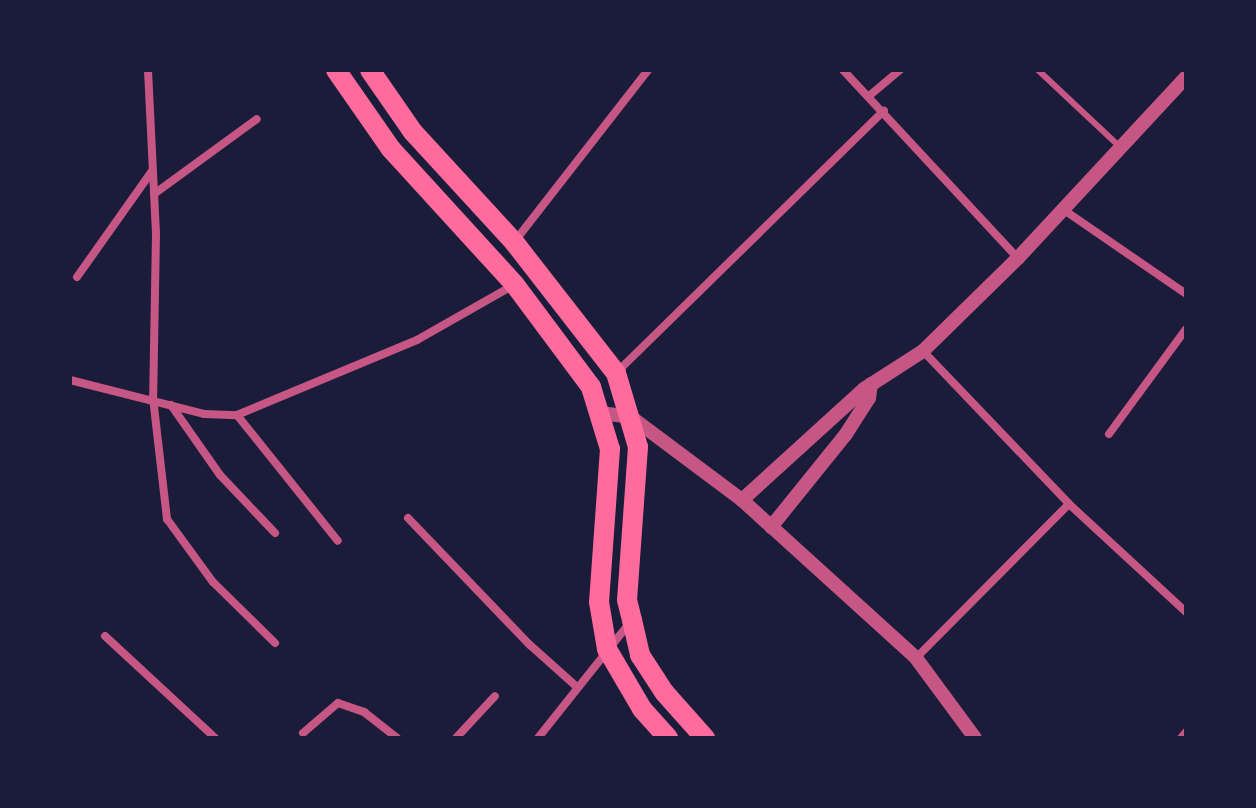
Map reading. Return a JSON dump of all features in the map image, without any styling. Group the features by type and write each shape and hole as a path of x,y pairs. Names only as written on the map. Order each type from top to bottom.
{"main road":[{"path":"336,70 391,149 515,285 591,387 610,449 599,602 607,649 642,709 668,738"},
{"path":"370,70 413,132 514,242 616,373 638,447 627,600 640,655 664,692 705,738"}],"street":[{"path":"148,70 154,194 153,398 167,519 213,582 275,643"},
{"path":"514,242 648,70"},
{"path":"843,70 1018,258"},
{"path":"869,96 900,70"},
{"path":"742,500 871,384 923,351 1018,258 1186,77"},
{"path":"616,373 884,111"},
{"path":"154,194 257,119"},
{"path":"77,277 153,170"},
{"path":"1064,210 1186,294"},
{"path":"70,380 153,398 204,414 237,415 417,340 515,285"},
{"path":"1109,434 1186,329"},
{"path":"923,351 1069,504 1186,612"},
{"path":"771,527 846,434 869,398 871,384"},
{"path":"171,404 220,475 275,533"},
{"path":"600,413 631,417 742,500 916,658 975,738"},
{"path":"237,415 338,541"},
{"path":"916,658 1069,504"},
{"path":"408,518 530,645 577,687"},
{"path":"538,738 632,620"},
{"path":"105,636 215,738"},
{"path":"456,738 495,696"},
{"path":"303,733 338,703 364,712 397,738"},
{"path":"1181,738 1186,732"}],"lane":[{"path":"1038,70 1121,148"}]}
